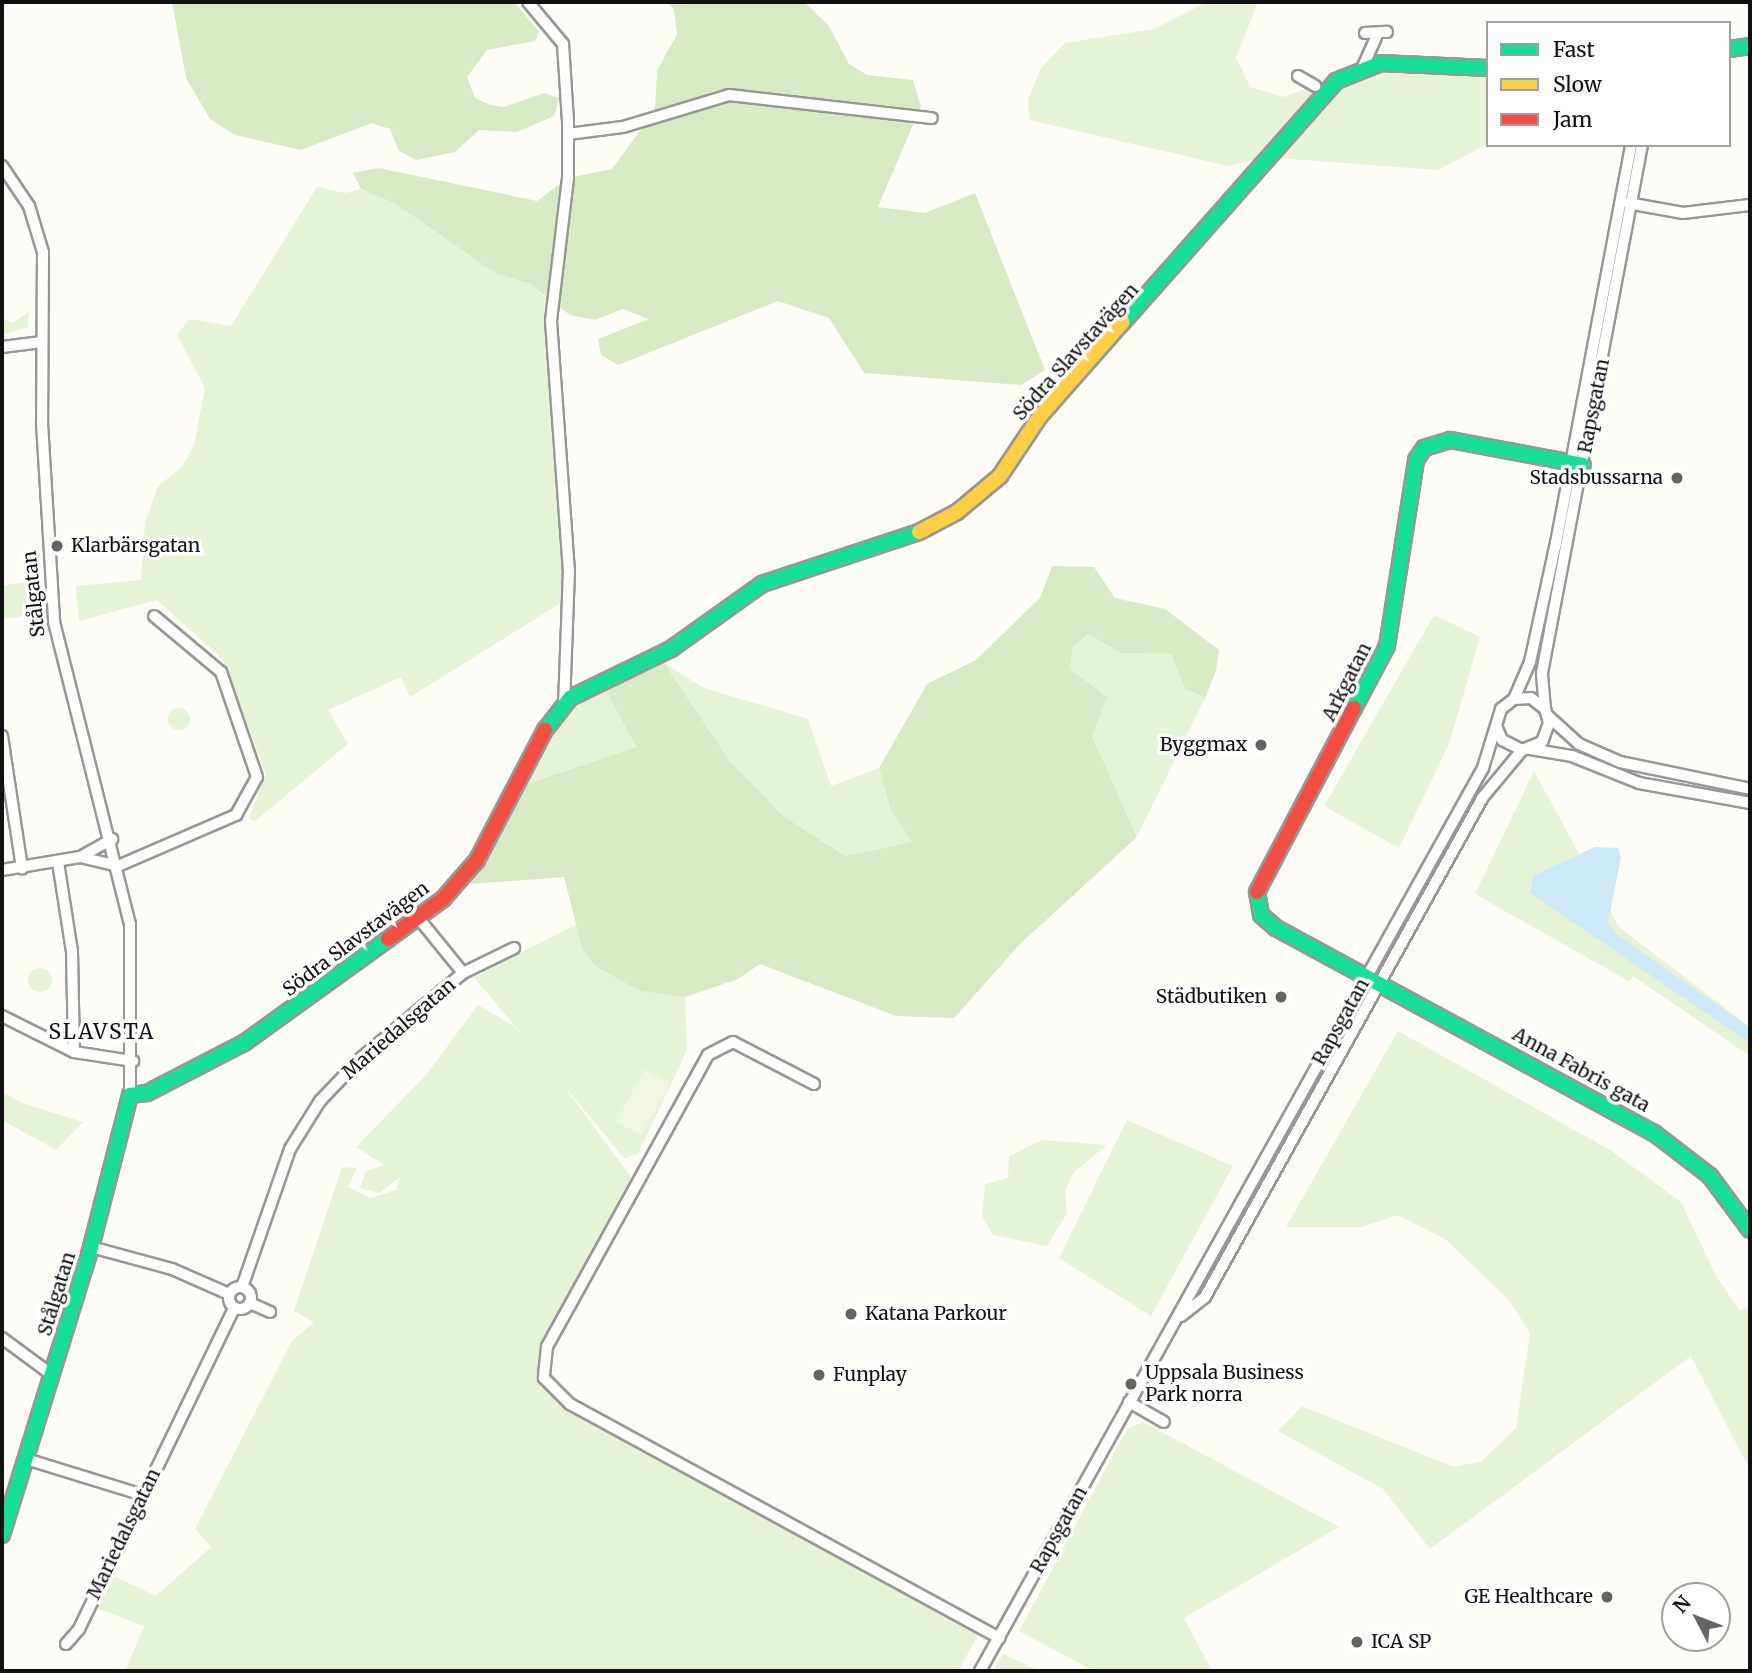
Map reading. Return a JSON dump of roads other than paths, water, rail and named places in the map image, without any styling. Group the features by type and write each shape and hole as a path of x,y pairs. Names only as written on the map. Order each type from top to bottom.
{"street":[{"path":"528,2 563,44 568,134 551,321 569,570 564,704"},
{"path":"1361,71 1370,35 1387,32"},
{"path":"1731,49 1750,46"},
{"name":"Södra Slavstavägen","path":"130,1095 147,1093 244,1043 420,920 477,860 536,741 564,704 671,649 762,584 906,539 957,512 1000,475 1040,416 1141,308 1283,134 1336,81 1381,63 1486,68"},
{"path":"1298,76 1315,86"},
{"path":"568,134 624,127 729,95 933,118"},
{"name":"Rapsgatan","path":"1627,202 1631,147"},
{"name":"Rapsgatan","path":"1546,712 1542,673 1577,464 1627,202 1641,147"},
{"name":"Stålgatan","path":"2,166 38,228 46,293 42,342 54,622 118,866 132,946 133,1061 130,1095 92,1247 2,1535"},
{"path":"1627,202 1683,213 1750,205"},
{"path":"2,346 42,342"},
{"name":"Arkgatan","path":"1373,980 1276,928 1261,915 1255,895 1387,646 1416,460 1434,440 1450,440 1577,464"},
{"name":"Rapsgatan","path":"1514,699 1530,662 1577,464"},
{"path":"80,857 118,866 236,815 257,777 221,672 154,616"},
{"path":"1750,789 1620,762 1579,744 1531,698 1514,699 1500,709 1496,726 1502,740 1526,749 1572,756 1639,783 1750,803"},
{"path":"1526,749 1546,737 1546,712"},
{"name":"Rapsgatan","path":"980,1671 1129,1402 1180,1317 1205,1297 1483,768 1496,726"},
{"path":"2,736 22,869"},
{"name":"Rapsgatan","path":"1373,980 1496,776 1526,749"},
{"path":"2,870 22,869 80,857 112,839"},
{"path":"58,862 72,951 74,1052"},
{"path":"420,920 463,973"},
{"name":"Mariedalsgatan","path":"242,1287 287,1156 306,1120 360,1058 463,973 514,948"},
{"name":"Anna Fabris gata","path":"1373,980 1654,1133 1710,1176 1750,1230"},
{"path":"2,1016 74,1052 133,1061"},
{"path":"814,1084 733,1042 708,1055 547,1347 544,1378 570,1404 999,1638"},
{"path":"92,1247 172,1269 229,1294 234,1309 250,1303"},
{"path":"229,1294 242,1287 250,1303 270,1311"},
{"name":"Mariedalsgatan","path":"66,1644 79,1629 140,1494 234,1309"},
{"path":"2,1338 52,1375"},
{"path":"1129,1402 1164,1423"},
{"path":"26,1459 140,1494"}],"water":[{"path":"1595,847 1618,848 1621,857 1608,923 1616,934 1750,1028 1750,1043 1530,893 1533,876"}],"place":[{"name":"Stadsbussarna","path":"1677,478"},
{"name":"Klarbärsgatan","path":"57,546"},
{"name":"Byggmax","path":"1261,745"},
{"name":"Städbutiken","path":"1281,997"},
{"name":"Katana Parkour","path":"851,1314"},
{"name":"Funplay","path":"819,1375"},
{"name":"Uppsala Business Park norra","path":"1131,1384"},
{"name":"GE Healthcare","path":"1607,1597"},
{"name":"ICA SP","path":"1357,1642"}],"district":[{"name":"SLAVSTA","path":"102,1032"}]}
